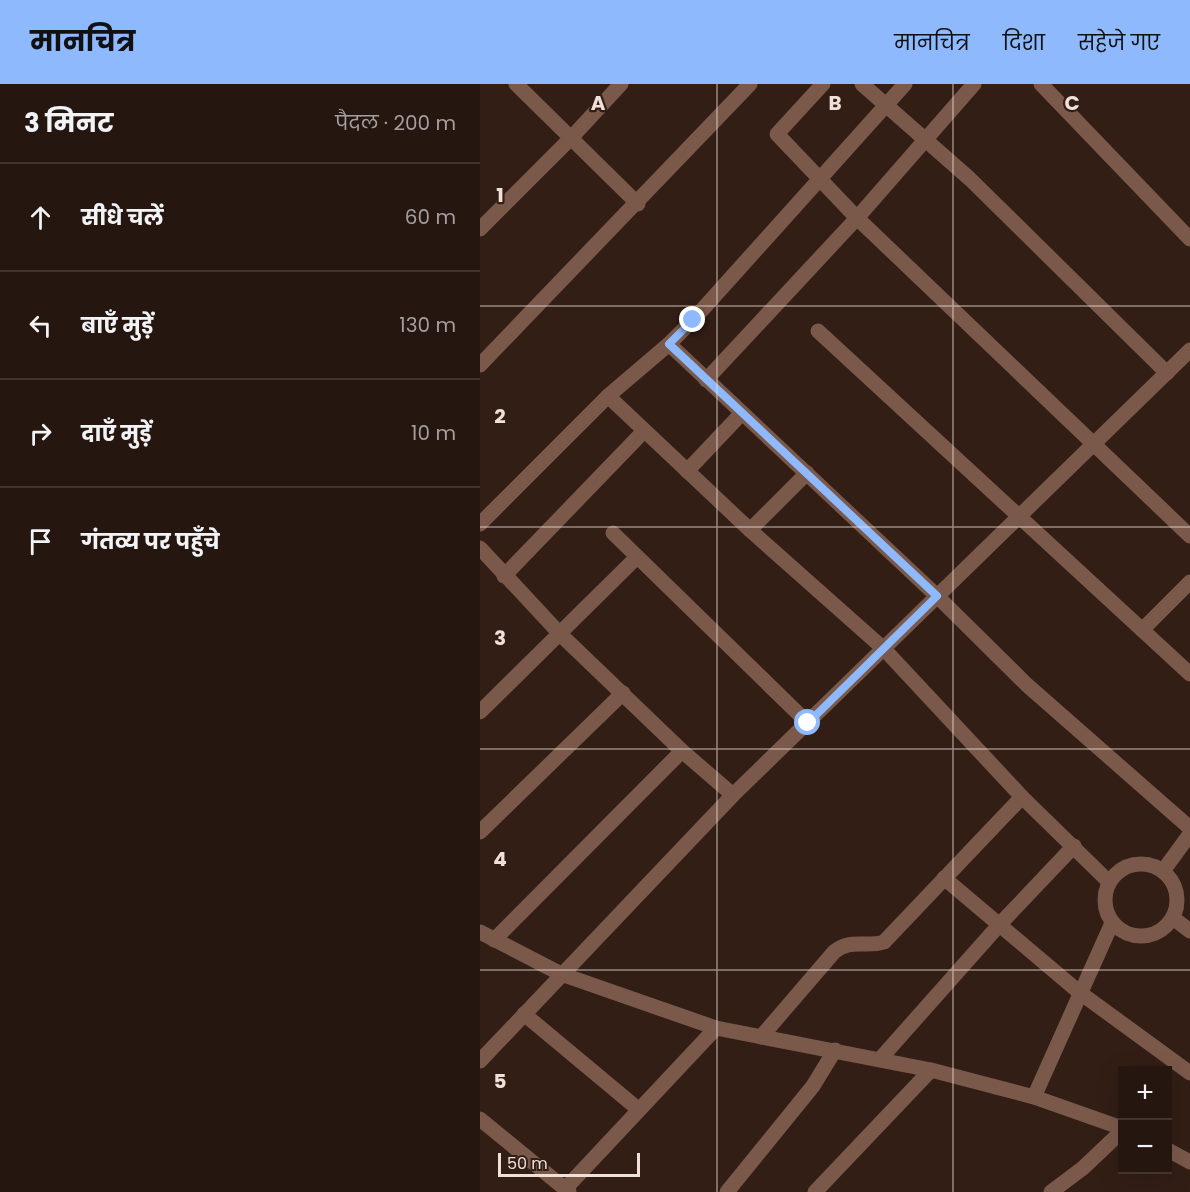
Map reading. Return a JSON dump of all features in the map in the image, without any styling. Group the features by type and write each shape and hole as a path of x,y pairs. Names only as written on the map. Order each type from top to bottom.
{"street":[{"path":"516,84 638,204"},
{"path":"481,225 572,137 621,84"},
{"path":"480,365 638,204 750,84"},
{"path":"822,84 777,134 857,218 1190,536"},
{"path":"862,84 926,138 1167,373"},
{"path":"480,524 608,396 669,344 905,84"},
{"path":"706,380 857,218 974,84"},
{"path":"1041,84 1190,239"},
{"path":"818,331 1190,674"},
{"path":"669,344 1065,720 1190,828"},
{"path":"481,1058 733,795 1190,350"},
{"path":"608,396 750,530 884,650 1022,797 1109,882"},
{"path":"687,471 741,414"},
{"path":"504,576 644,431"},
{"path":"750,530 807,473"},
{"path":"613,533 808,723"},
{"path":"480,548 560,634 682,751 733,795"},
{"path":"480,712 637,557"},
{"path":"1142,630 1190,582"},
{"path":"480,832 623,693"},
{"path":"494,940 682,751"},
{"path":"761,1037 834,952 847,944 874,945 884,942 1022,797"},
{"path":"1163,871 1190,834"},
{"path":"881,1058 1000,924 1074,846"},
{"path":"1146,863 1163,871 1177,890 1178,904 1173,918 1164,929 1151,935 1137,936 1123,932 1112,923 1106,910 1105,895 1109,882 1118,871 1131,864 1146,863"},
{"path":"944,878 1079,992 1184,1069"},
{"path":"1173,918 1190,931"},
{"path":"1034,1097 1079,992 1112,923"},
{"path":"480,932 561,974 717,1028 881,1058 931,1070 1034,1097 1118,1128"},
{"path":"524,1014 638,1109"},
{"path":"480,1119 567,1190 638,1109 717,1028"},
{"path":"727,1192 813,1086 835,1050"},
{"path":"815,1192 931,1070"},
{"path":"1051,1192 1083,1168 1118,1134"},
{"path":"1172,1153 1190,1162"}],"route":[{"path":"693,320 669,344 937,596 808,723"}]}
